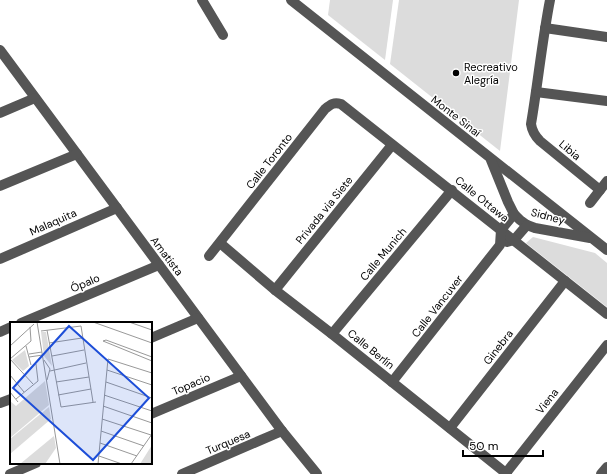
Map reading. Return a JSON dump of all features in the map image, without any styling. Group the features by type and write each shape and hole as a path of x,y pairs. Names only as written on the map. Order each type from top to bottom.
{"street":[{"path":"202,0 222,35"},
{"name":"Monte Sinaí","path":"291,0 591,238 607,249"},
{"path":"550,0 536,92 607,101"},
{"path":"545,28 607,37"},
{"name":"Amatista","path":"0,50 282,431 317,474"},
{"name":"Libia","path":"536,92 531,124 533,132 540,141 600,190"},
{"path":"0,113 35,98"},
{"name":"Calle Toronto","path":"220,243 325,109 330,104 336,102 341,104"},
{"name":"Calle Ottawa","path":"341,104 452,190 565,282 607,314"},
{"name":"Privada via Siete","path":"275,290 392,145"},
{"path":"0,186 77,154"},
{"name":"Sidney","path":"490,158 508,202 514,214 520,220 527,225 536,228 591,238"},
{"path":"590,203 607,181"},
{"name":"Calle Munich","path":"332,334 452,190"},
{"name":"Malaquita","path":"0,259 116,208"},
{"path":"514,214 501,230 500,245 514,240 527,225"},
{"path":"209,256 220,243"},
{"name":"Calle Berlín","path":"220,243 275,290 506,473"},
{"name":"Calle Vancuver","path":"392,382 500,245"},
{"name":"Ópalo","path":"23,322 159,265"},
{"name":"Ginebra","path":"450,428 565,282"},
{"path":"152,338 198,318"},
{"path":"0,332 10,327"},
{"name":"Viena","path":"506,473 607,345"},
{"name":"Topacio","path":"152,414 241,376"},
{"path":"0,403 10,399"},
{"name":"Turquesa","path":"182,474 282,431"},
{"path":"10,474 34,464"},
{"path":"601,474 607,467"}],"shaded area":[{"path":"330,0 393,0 385,60 328,15"},
{"name":"Recreativo Alegría","path":"399,0 519,0 500,151 390,64"},
{"path":"533,237 595,253 607,263 607,307 526,243"}],"place":[{"name":"Recreativo Alegría","path":"456,73"}]}
